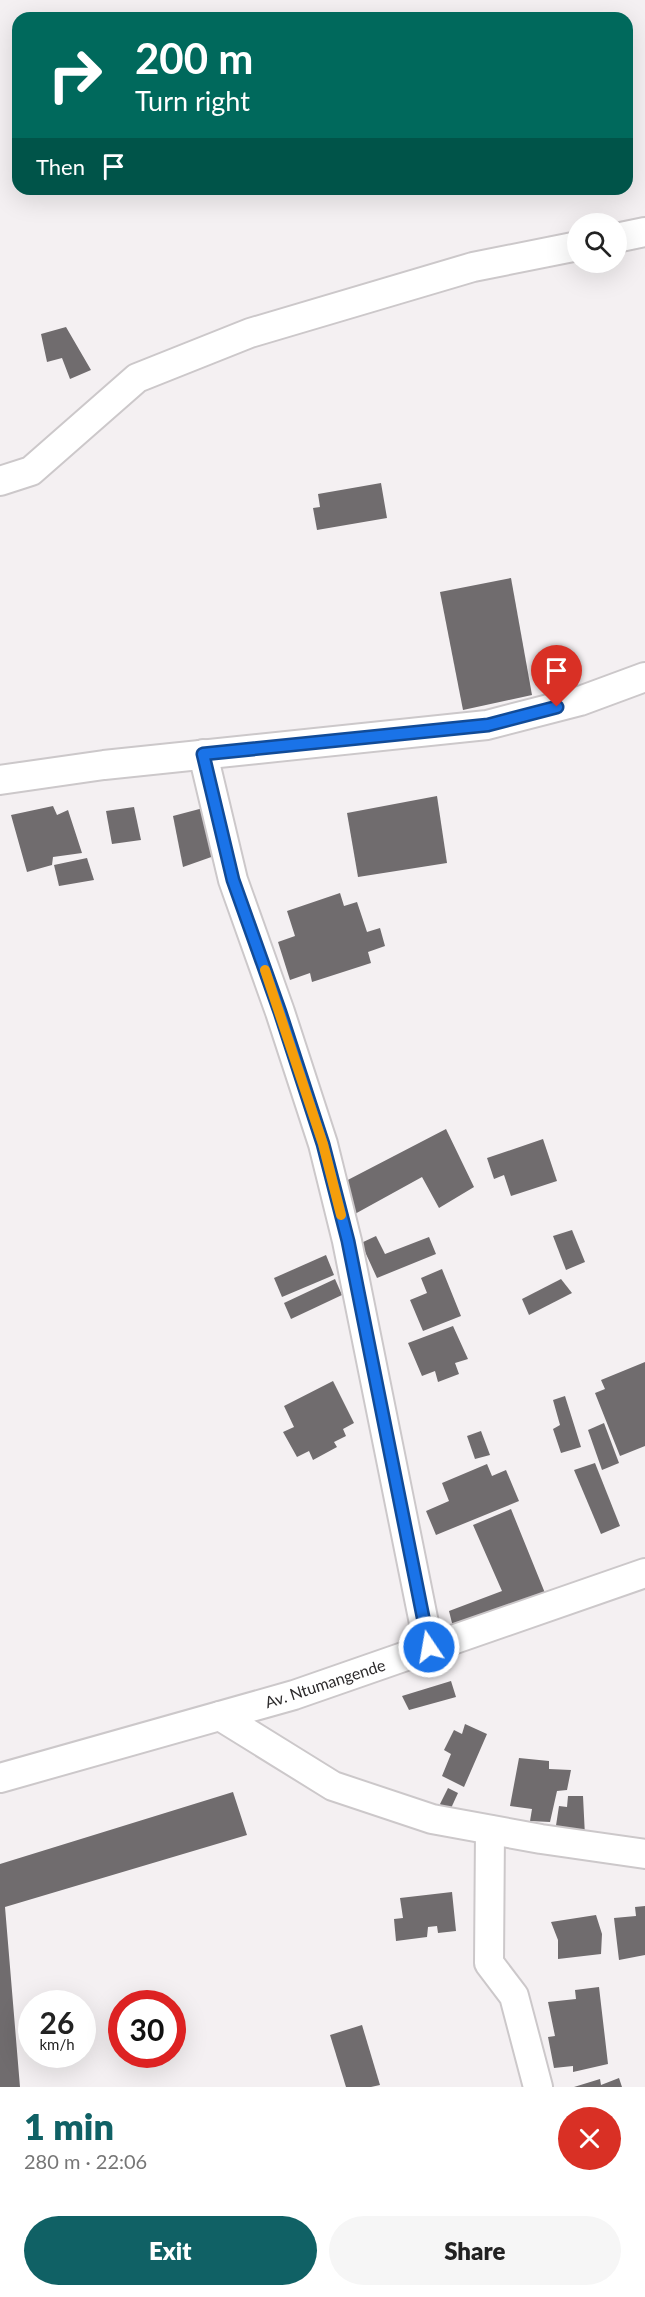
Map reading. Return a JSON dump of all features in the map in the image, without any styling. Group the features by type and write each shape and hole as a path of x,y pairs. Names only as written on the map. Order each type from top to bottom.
{"street":[{"path":"627,236 645,232"},
{"path":"0,481 31,471 137,378 250,333 473,267 567,248"},
{"path":"0,780 104,765 488,725 580,701 645,678"},
{"path":"203,754 233,880 280,1012 323,1144 348,1241 429,1647"},
{"name":"Av. Ntumangende","path":"0,1778 294,1695 645,1573"},
{"path":"220,1716 333,1786 432,1819 645,1854"},
{"path":"490,1830 489,1963 514,1996 538,2087"}],"building":[{"path":"66,327 91,370 70,379 62,358 47,362 41,334"},
{"path":"381,483 387,518 317,530 313,508 320,507 318,494"},
{"path":"511,578 532,695 463,710 440,592"},
{"path":"437,796 447,863 358,877 347,813"},
{"path":"53,806 57,815 68,810 82,853 53,857 52,865 27,872 11,815"},
{"path":"134,807 141,840 112,844 106,811"},
{"path":"207,807 217,855 183,867 173,816"},
{"path":"87,858 94,880 59,886 54,865"},
{"path":"340,893 344,906 357,902 367,932 380,928 385,946 368,952 371,963 312,982 310,973 290,980 278,942 295,936 287,911"},
{"path":"446,1129 474,1187 439,1208 422,1177 353,1215 340,1184"},
{"path":"543,1139 557,1181 511,1196 504,1175 494,1179 487,1158"},
{"path":"572,1230 585,1262 566,1270 553,1236"},
{"path":"376,1236 385,1254 429,1237 436,1254 377,1278 361,1243"},
{"path":"326,1255 334,1275 282,1297 274,1278"},
{"path":"442,1269 461,1316 423,1331 410,1300 427,1293 421,1278"},
{"path":"335,1279 342,1295 291,1319 284,1303"},
{"path":"561,1279 572,1293 529,1315 522,1299"},
{"path":"453,1326 468,1359 455,1363 459,1374 438,1382 435,1371 422,1376 408,1343"},
{"path":"645,1362 645,1446 620,1456 595,1393 605,1389 601,1380"},
{"path":"333,1381 354,1423 343,1429 346,1436 334,1442 337,1447 313,1460 309,1451 297,1457 283,1432 294,1427 284,1406"},
{"path":"565,1396 581,1447 561,1453 553,1429 560,1425 553,1400"},
{"path":"604,1423 619,1463 602,1470 588,1430"},
{"path":"481,1431 490,1455 475,1459 467,1436"},
{"path":"595,1463 620,1526 601,1534 574,1470"},
{"path":"487,1464 492,1476 506,1470 519,1501 436,1535 426,1511 449,1501 442,1483"},
{"path":"511,1509 545,1593 454,1631 449,1611 502,1591 473,1525"},
{"path":"451,1681 456,1697 409,1710 402,1696"},
{"path":"465,1724 487,1734 464,1787 442,1776 451,1754 444,1750 454,1730 462,1734"},
{"path":"519,1758 549,1761 549,1769 571,1770 567,1790 557,1791 550,1822 530,1821 532,1809 510,1806"},
{"path":"448,1788 458,1793 447,1817 440,1804"},
{"path":"233,1792 247,1835 5,1907 20,2087 0,2087 0,1864"},
{"path":"568,1796 583,1796 585,1836 555,1832 559,1806 567,1807"},
{"path":"452,1892 456,1931 438,1933 437,1926 428,1927 427,1937 396,1941 394,1919 403,1918 400,1898"},
{"path":"645,1906 645,1955 619,1960 614,1918 636,1916 635,1907"},
{"path":"596,1915 602,1934 601,1954 558,1959 558,1940 551,1922"},
{"path":"599,1987 608,2064 573,2072 573,2066 554,2068 548,2037 555,2036 548,2002 576,1999 575,1990"},
{"path":"362,2025 380,2085 346,2087 330,2035"},
{"path":"619,2078 622,2087 574,2087 600,2079 601,2085"}],"slow traffic":[{"path":"265,970 323,1144 341,1215"}],"route":[{"path":"429,1647 386,1441 348,1241 323,1144 280,1012 233,880 203,754 488,725 557,707"}]}
